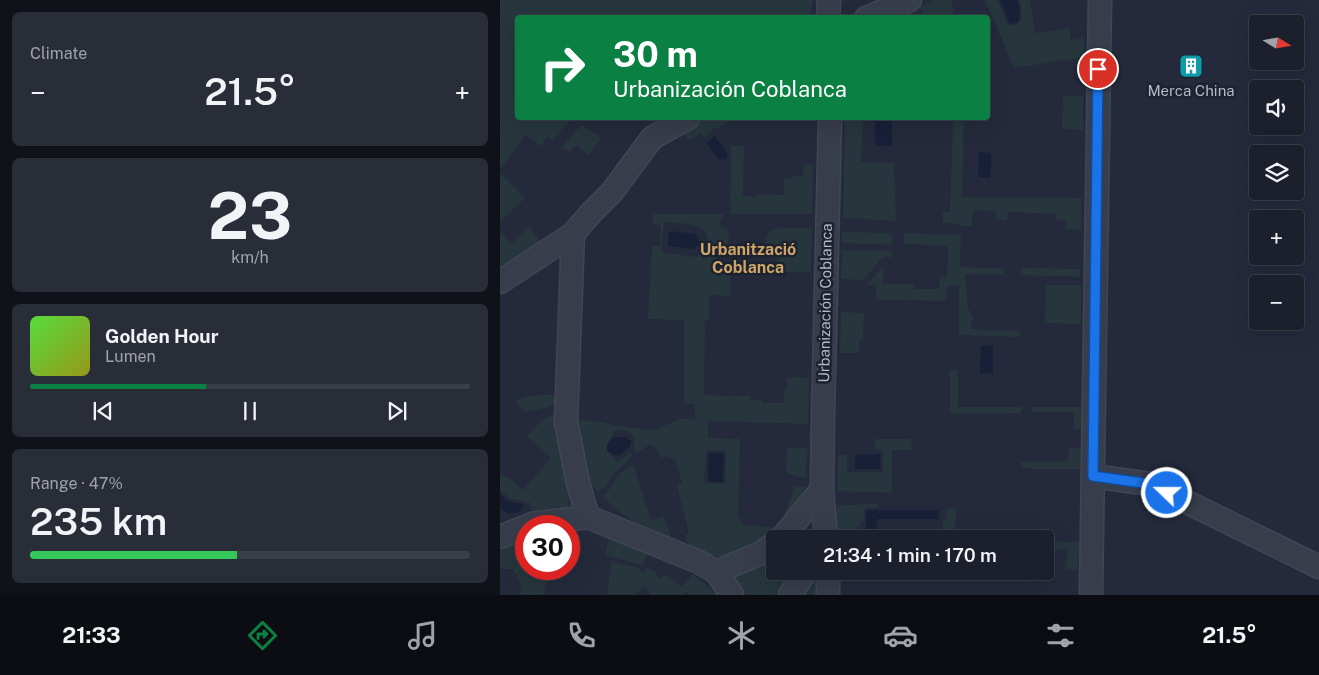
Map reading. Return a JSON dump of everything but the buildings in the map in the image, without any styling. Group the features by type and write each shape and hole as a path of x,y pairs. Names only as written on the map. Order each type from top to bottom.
{"street":[{"path":"828,15 829,0"},
{"path":"873,15 910,0"},
{"path":"1091,595 1100,0"},
{"path":"500,282 573,234 612,192 652,138 684,120"},
{"name":"Urbanización Coblanca","path":"825,530 822,489 830,120"},
{"path":"573,234 566,422 578,483 588,517"},
{"path":"1093,476 1150,484 1319,567"},
{"path":"788,530 822,489"},
{"path":"500,537 532,524 588,517 669,549 716,572 732,595"},
{"path":"716,572 766,549"},
{"path":"790,595 800,580"},
{"path":"828,580 828,595"}],"shaded area":[{"path":"500,0 813,0 810,15 515,15 515,120 574,120 574,122 571,121 552,140 548,137 540,146 526,135 500,169"},
{"path":"934,0 951,0 955,13 951,15 924,15 919,7"},
{"path":"985,0 997,0 1008,24 1014,26 1021,21 1019,0 1030,0 1035,33 1070,28 1070,40 1084,38 1084,57 1014,68"},
{"path":"1063,96 1083,96 1083,130 1062,129"},
{"path":"703,120 729,120 719,129 716,127 704,138 701,133 690,141 682,132"},
{"path":"845,120 863,120 861,162 894,163 896,221 843,218"},
{"path":"953,120 964,120 962,197 1082,198 1081,230 1066,229 1066,220 1055,219 1055,214 1008,212 1007,220 996,220 997,212 973,210 972,226 943,223 943,212 950,212"},
{"path":"581,125 602,138 588,155 576,145 569,152 562,147"},
{"path":"731,145 744,146 743,196 757,197 757,194 784,195 784,179 791,179 791,176 803,176 804,165 813,165 812,214 730,214"},
{"path":"500,173 525,198 500,222"},
{"path":"653,214 723,214 720,223 721,227 729,229 728,250 717,248 717,265 727,263 727,269 730,269 731,296 709,295 709,320 705,321 704,395 750,396 751,400 763,399 762,403 784,403 784,389 787,389 787,377 809,378 808,424 708,421 708,438 740,439 738,515 743,525 778,527 788,507 794,486 805,487 798,505 779,530 766,530 766,539 725,558 706,555 689,548 685,535 689,534 677,485 682,483 675,460 667,456 660,458 659,451 651,445 636,453 634,439 628,431 616,431 610,443 615,461 622,459 630,452 633,455 612,476 605,487 597,492 595,488 592,488 587,479 578,420 653,430 681,419 693,419 695,421 695,404 684,404 684,320 648,319 652,246 660,246 661,225 653,225","holes":["664,222 699,227 704,231 707,236 707,243 703,252 695,257 661,252","706,450 726,451 725,484 704,483"]},
{"path":"529,226 542,244 500,267 500,232 512,243"},
{"path":"782,228 812,228 811,272 777,272 778,247 766,247 768,233"},
{"path":"842,232 893,233 892,245 842,243"},
{"path":"904,233 961,235 960,267 1003,268 1004,275 965,274 968,308 973,319 970,325 972,329 1020,331 1020,337 959,335 959,286 947,286 946,301 876,300 876,285 867,285 883,266 883,284 914,284 914,289 939,289 940,277 947,277 948,246 904,244"},
{"path":"842,250 892,251 892,257 883,257 863,280 841,279"},
{"path":"1021,268 1080,269 1080,277 1021,275"},
{"path":"1046,285 1081,285 1081,324 1045,323"},
{"path":"841,312 864,313 863,341 859,340 859,353 840,353"},
{"path":"950,370 958,370 958,407 1022,407 1021,413 950,414"},
{"path":"559,395 559,405 526,412 516,403 517,400 524,397"},
{"path":"1032,407 1081,407 1081,429 1074,429 1074,412 1032,412"},
{"path":"558,413 564,447 569,485 568,507 562,512 531,515 532,507 530,503 510,498 500,491 500,473 512,480 523,490 551,458 527,436 553,414"},
{"path":"875,439 911,439 912,450 892,450 892,493 837,491 838,455 847,455 847,472 883,472 882,450 875,449"},
{"path":"787,448 807,448 806,478 786,473"},
{"path":"1069,448 1081,448 1081,469 1031,469 1024,468 1020,462 1068,461"},
{"path":"633,464 651,520 664,516 672,539 671,541 635,522 602,496 620,474"},
{"path":"877,504 878,507 864,508 864,521 860,522 860,530 836,530 837,505"},
{"path":"947,509 956,509 955,530 943,530 943,519 947,519"},
{"path":"610,534 650,549 642,565 605,555"},
{"path":"515,540 515,574 514,569 500,569 500,545"},
{"path":"1054,542 1079,542 1078,570 1066,569 1067,550 1054,550"},
{"path":"766,557 766,580 820,580 823,595 738,595 731,573"},
{"path":"612,561 640,569 640,571 645,573 647,568 654,571 659,579 666,575 682,587 693,574 718,595 689,595 687,592 681,595 651,595 646,587 632,595 607,595"},
{"path":"518,580 546,580 544,595 520,595 521,581"}],"water":[{"path":"1000,0 1017,0 1020,11 1018,22 1009,23"},
{"path":"875,120 892,120 892,146 875,146"},
{"path":"715,136 728,154 726,160 719,160 706,143"},
{"path":"979,152 991,153 991,163 993,165 990,178 978,177"},
{"path":"669,232 696,234 699,244 694,249 669,246"},
{"path":"981,346 993,346 993,374 980,373"},
{"path":"614,437 626,437 631,441 630,446 620,455 611,454 607,450 608,443"},
{"path":"708,453 724,453 723,482 708,481"},
{"path":"880,454 881,469 855,469 855,455"},
{"path":"500,494 507,501 523,504 520,511 514,514 503,511 500,508"},
{"path":"866,510 939,510 939,519 877,519 877,530 866,530"}],"place":[{"name":"Merca China","path":"1191,66"}],"district":[{"name":"Urbanització Coblanca","path":"748,258"}],"route":[{"path":"1098,69 1093,476 1150,484 1167,493"}]}
